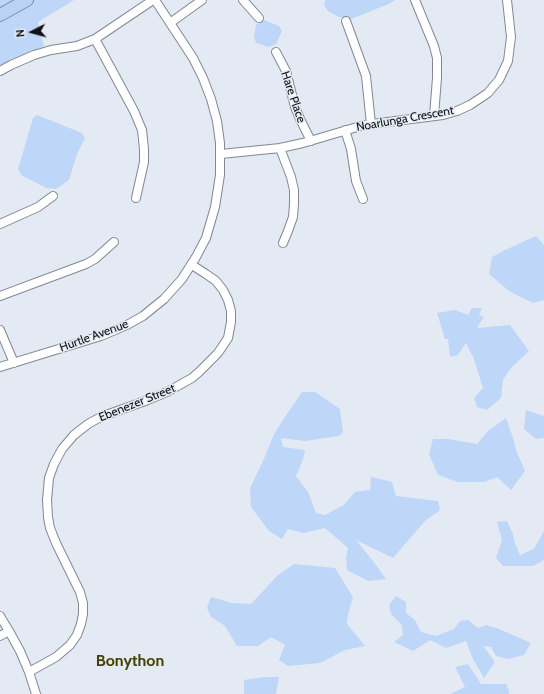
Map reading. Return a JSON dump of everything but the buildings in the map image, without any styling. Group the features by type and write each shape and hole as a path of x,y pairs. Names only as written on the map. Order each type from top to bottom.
{"highway":[{"path":"0,15 27,0"}],"street":[{"name":"Hurtle Avenue","path":"0,367 101,336 127,325 151,310 164,299 182,279 206,238 215,207 220,175 221,154 217,121 212,100 204,78 193,58 154,0"},
{"path":"0,71 34,55 51,50 77,46 95,39 154,0"},
{"path":"170,23 202,0"},
{"path":"243,0 259,18"},
{"path":"415,0 434,46 437,58 434,116"},
{"name":"Noarlunga Crescent","path":"221,154 280,148 371,124 443,115 470,105 488,93 499,80 508,61 511,37 507,0"},
{"path":"346,21 366,76 371,124"},
{"path":"95,39 134,111 142,130 144,162 136,198"},
{"name":"Hare Place","path":"276,52 286,71 295,107 300,120 311,141"},
{"path":"345,130 351,149 356,181 363,199"},
{"path":"280,148 291,177 294,190 293,217 283,242"},
{"path":"0,224 38,207 53,196"},
{"path":"0,296 86,264 95,259 114,242"},
{"name":"Ebenezer Street","path":"29,672 56,657 70,645 77,635 83,614 83,603 80,592 56,543 50,528 48,517 47,500 50,478 54,464 62,449 74,435 97,419 167,392 192,378 218,353 228,338 231,322 231,311 228,300 216,281 192,264"},
{"path":"0,330 14,363"},
{"path":"0,616 10,631 20,651 36,694"},
{"path":"0,636 10,631"}],"shaded area":[{"path":"0,0 74,0 38,22 44,46 0,68"},
{"path":"325,0 395,0 389,4 351,19 339,17 328,11 324,5"},
{"path":"264,20 279,26 282,31 276,44 269,47 256,43 254,37 256,25"},
{"path":"37,115 82,133 85,138 77,154 69,180 56,189 46,188 21,175 18,169 33,118"},
{"path":"536,236 544,245 544,300 533,303 509,291 489,274 492,257"},
{"path":"472,308 482,308 479,315 484,317 477,328 510,325 529,351 511,368 503,380 501,398 487,410 477,407 474,398 483,388 474,359 466,343 458,355 450,357 448,339 445,339 437,313 455,310 468,315"},
{"path":"302,392 315,392 340,409 343,432 339,436 305,441 281,438 283,447 305,450 303,460 296,476 308,492 316,513 325,515 344,505 355,492 370,490 371,477 392,482 396,496 438,501 440,510 425,521 393,558 356,540 386,579 368,581 347,570 346,558 348,548 325,528 303,533 288,529 282,539 269,531 251,507 250,488 274,434"},
{"path":"526,410 544,416 544,438 536,439 524,429"},
{"path":"506,418 516,450 525,471 511,490 497,477 484,482 458,482 438,475 429,454 433,439 448,439 477,444 488,431"},
{"path":"507,521 520,555 534,549 544,531 544,560 533,566 503,566 496,558 502,540 497,522"},
{"path":"294,564 335,568 353,597 347,624 365,646 345,650 320,663 288,666 279,660 285,645 271,637 258,646 237,646 225,626 211,617 207,608 211,597 232,603 251,604 278,575"},
{"path":"396,596 406,602 406,613 415,620 421,632 436,636 454,629 460,621 468,620 478,628 486,625 531,643 524,655 508,659 496,656 491,647 483,646 495,662 484,678 473,659 466,641 446,648 430,640 413,651 394,642 403,635 402,625 391,614 389,605"},
{"path":"468,664 481,684 506,684 509,694 450,694 465,687 455,667"},
{"path":"264,677 279,677 276,694 244,694 244,680"}],"district":[{"name":"Bonython","path":"130,661"}]}
